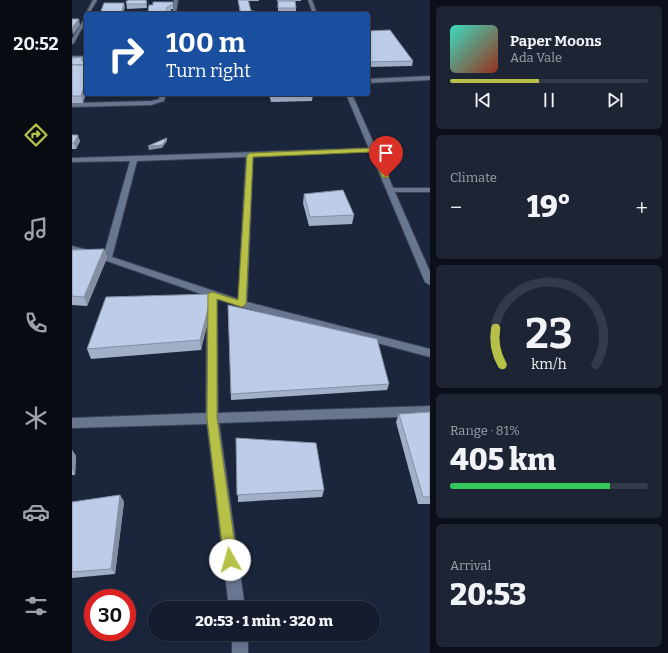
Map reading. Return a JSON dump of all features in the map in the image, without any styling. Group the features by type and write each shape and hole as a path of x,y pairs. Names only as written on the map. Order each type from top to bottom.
{"street":[{"path":"89,12 95,0"},
{"path":"174,12 176,0"},
{"path":"310,0 314,12"},
{"path":"72,43 83,26"},
{"path":"72,58 84,58"},
{"path":"370,80 430,78"},
{"path":"72,105 151,104 162,100 163,96"},
{"path":"350,96 392,190 430,282"},
{"path":"72,160 374,150"},
{"path":"242,304 250,155"},
{"path":"107,258 134,159"},
{"path":"392,190 430,190"},
{"path":"72,249 107,258 242,304 430,353"},
{"path":"212,294 212,418 236,601"},
{"path":"72,422 430,411"},
{"path":"240,641 240,653"}],"building":[{"path":"146,0 147,4 127,4 126,1"},
{"path":"238,0 248,0 251,11 254,12 241,12"},
{"path":"278,1 295,1 296,8 278,8"},
{"path":"153,2 173,2 173,5 167,7 166,12 148,12 149,5 153,5"},
{"path":"104,3 124,3 122,12 101,11"},
{"path":"72,19 79,19 72,28"},
{"path":"390,30 413,61 370,62 370,31"},
{"path":"83,57 81,60 84,60 84,65 72,65 72,58"},
{"path":"72,65 84,65 84,86 81,96 72,96"},
{"path":"72,135 78,135 74,143 72,143"},
{"path":"167,138 162,145 148,146"},
{"path":"343,190 354,215 310,217 304,194"},
{"path":"104,249 84,297 72,296 72,250"},
{"path":"212,294 200,340 87,349 106,297"},
{"path":"228,305 377,339 389,384 231,394"},
{"path":"430,412 430,497 423,497 399,414"},
{"path":"236,438 316,443 324,490 237,495"},
{"path":"120,495 111,569 72,572 72,502"}],"route":[{"path":"230,560 212,418 212,294 242,304 250,155 374,150 386,177"}]}
